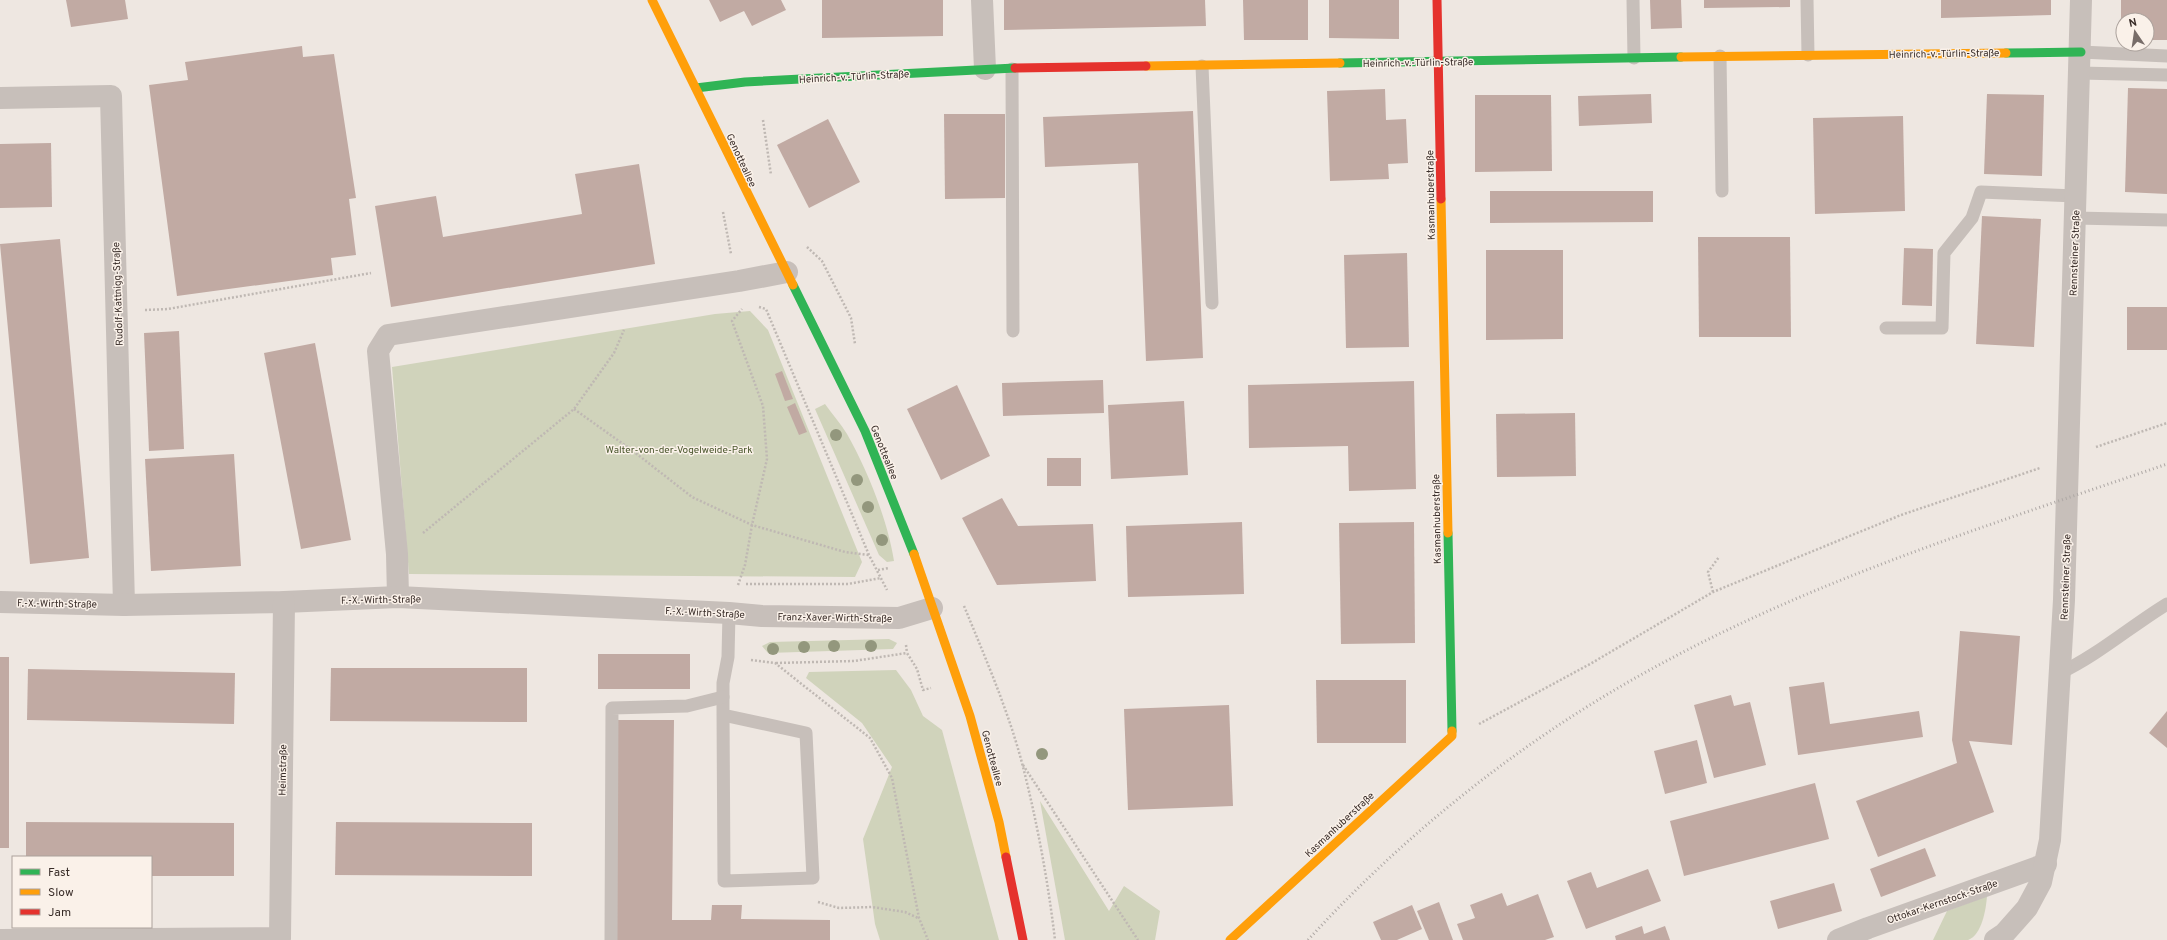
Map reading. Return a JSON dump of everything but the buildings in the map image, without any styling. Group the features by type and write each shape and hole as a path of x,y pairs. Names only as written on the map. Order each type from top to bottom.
{"street":[{"name":"Genotteallee","path":"652,0 696,88 744,190 787,272 865,431 916,560 970,716 999,822 1023,940"},
{"path":"982,0 985,69"},
{"name":"Kasmanhuberstraße","path":"1230,940 1452,736 1437,0"},
{"name":"Rennsteiner Straße","path":"1995,940 2004,934 2027,908 2041,882 2050,840 2060,672 2068,457 2081,0"},
{"name":"Heinrich-v.-Türlin-Straße","path":"696,88 745,82 985,69 1808,55 2080,63"},
{"name":"Rudolf-Kattnigg-Straße","path":"0,98 111,96 118,312 124,605"},
{"path":"398,598 398,554 378,351 388,335 739,281 787,272"},
{"name":"F.-X.-Wirth-Straße","path":"0,602 124,605 398,598 729,613 762,616"},
{"name":"Heimstraße","path":"0,940 280,939 284,602"},
{"name":"Franz-Xaver-Wirth-Straße","path":"762,616 899,618 932,608"},
{"name":"Ottokar-Kernstock-Straße","path":"1838,940 2046,864"}],"lane":[{"path":"1633,0 1634,58"},
{"path":"1807,0 1808,55"},
{"path":"1720,56 1722,191"},
{"path":"2080,63 2167,56"},
{"path":"2080,63 2167,75"},
{"path":"1202,66 1212,303"},
{"path":"1012,69 1013,331"},
{"name":"Rennsteiner Straße","path":"1886,328 1942,328 1944,253 1972,218 1981,192 2076,196"},
{"path":"2075,218 2167,220"},
{"path":"2060,672 2081,663 2135,624 2167,604"},
{"path":"723,715 806,733 813,878 724,881 723,715 723,683 728,657 729,613"},
{"path":"611,940 612,708 687,706 723,697"}],"path":[{"path":"118,312 168,309 371,273"},
{"path":"729,613 745,565 752,525 767,459 763,406 732,321 746,304"},
{"path":"753,306 766,309 869,555 881,578"},
{"path":"398,554 574,409 614,353 624,330"},
{"path":"574,409 633,451 692,497 752,525 844,552 869,555"},
{"path":"1452,736 1515,706 1713,592 1901,515 2167,423"},
{"path":"1713,592 1708,572 1719,557"},
{"path":"878,570 891,567"},
{"path":"963,604 991,671 1022,763 1050,895 1055,940"},
{"path":"728,657 775,663 854,661 907,653 917,669 923,690 928,688"},
{"path":"775,663 870,738 892,778 919,918 928,940"},
{"path":"1022,763 1138,940"},
{"path":"815,901 839,908 872,907 905,912 919,918"}],"green space":[{"name":"Walter-von-der-Vogelweide-Park","path":"750,311 768,330 862,562 855,577 409,574 392,367 715,314"},
{"path":"825,404 842,426 862,463 882,512 894,561 887,562 879,555 815,409"},
{"path":"889,639 897,643 893,649 768,653 762,646 770,642"},
{"path":"896,670 911,690 923,716 942,730 999,940 880,940 875,924 863,839 892,767 862,723 806,678 809,672"},
{"path":"1040,801 1109,911 1124,886 1160,911 1155,940 1065,940"},
{"path":"1987,896 1986,908 1980,927 1973,937 1968,940 1933,940 1947,911"}],"railway":[{"path":"1308,940 1347,899 1389,859 1477,784 1571,717 1670,659 1790,601 1852,576 1977,529 2167,464"}],"traffic: fast":[{"path":"2006,53 2081,52"},
{"path":"1340,63 1681,57"},
{"path":"696,88 745,82 1015,68"},
{"path":"793,285 865,431 914,554"},
{"path":"1448,533 1452,731"}],"traffic: slow":[{"path":"652,0 793,285"},
{"path":"1681,57 2006,53"},
{"path":"1146,66 1340,63"},
{"path":"1441,199 1448,533"},
{"path":"914,554 970,716 999,822 1006,857"},
{"path":"1230,940 1452,736 1452,731"}],"traffic: jam":[{"path":"1437,0 1441,199"},
{"path":"1015,68 1146,66"},
{"path":"1006,857 1023,940"}]}
